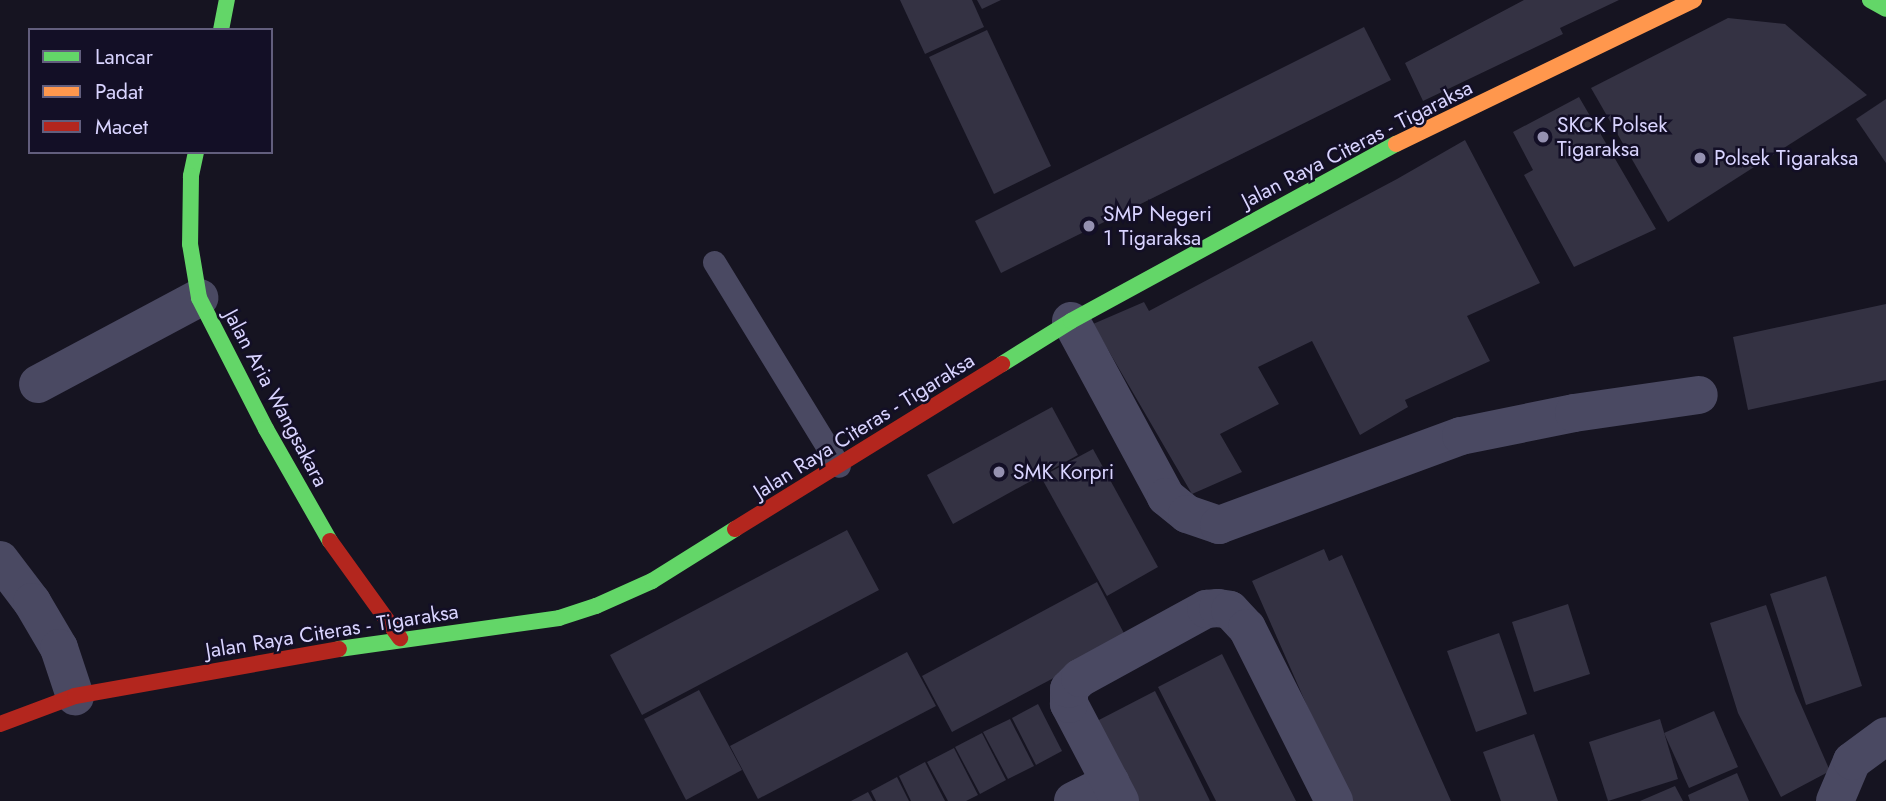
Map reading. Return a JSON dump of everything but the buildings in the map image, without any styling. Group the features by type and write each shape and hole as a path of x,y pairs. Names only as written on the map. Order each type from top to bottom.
{"main road":[{"path":"221,28 227,0"},
{"name":"Jalan Raya Citeras - Tigaraksa","path":"0,724 75,696 400,638 559,618 596,606 652,581 1071,321 1378,153 1694,0"},
{"path":"1870,0 1886,9"},
{"name":"Jalan Aria Wangsakara","path":"196,154 191,176 190,244 199,298 266,429 337,552 400,638"}],"street":[{"path":"38,384 199,298"},
{"path":"1071,321 1166,497 1186,514 1219,525 1461,436 1574,413 1699,395"},
{"path":"0,560 32,602 60,648 75,696"},
{"path":"1073,801 1116,791 1069,704 1069,689 1080,678 1206,609 1218,608 1230,610 1247,628 1334,801"},
{"path":"1835,801 1852,761 1886,736"}],"lane":[{"path":"714,262 839,466"}],"traffic: fast":[{"path":"221,28 227,0"},
{"path":"1870,0 1886,9"},
{"path":"1002,364 1071,321 1396,144"},
{"path":"196,154 191,176 190,244 199,298 266,429 330,541"},
{"path":"339,649 559,618 596,606 652,581 735,529"}],"traffic: slow":[{"path":"1396,144 1694,0"}],"traffic: jam":[{"path":"735,529 1002,364"},
{"path":"330,541 400,638"},
{"path":"0,724 75,696 339,649"}],"place":[{"name":"SKCK Polsek Tigaraksa","path":"1543,137"},
{"name":"Polsek Tigaraksa","path":"1700,158"},
{"name":"SMP Negeri 1 Tigaraksa","path":"1089,226"},
{"name":"SMK Korpri","path":"999,472"}]}
